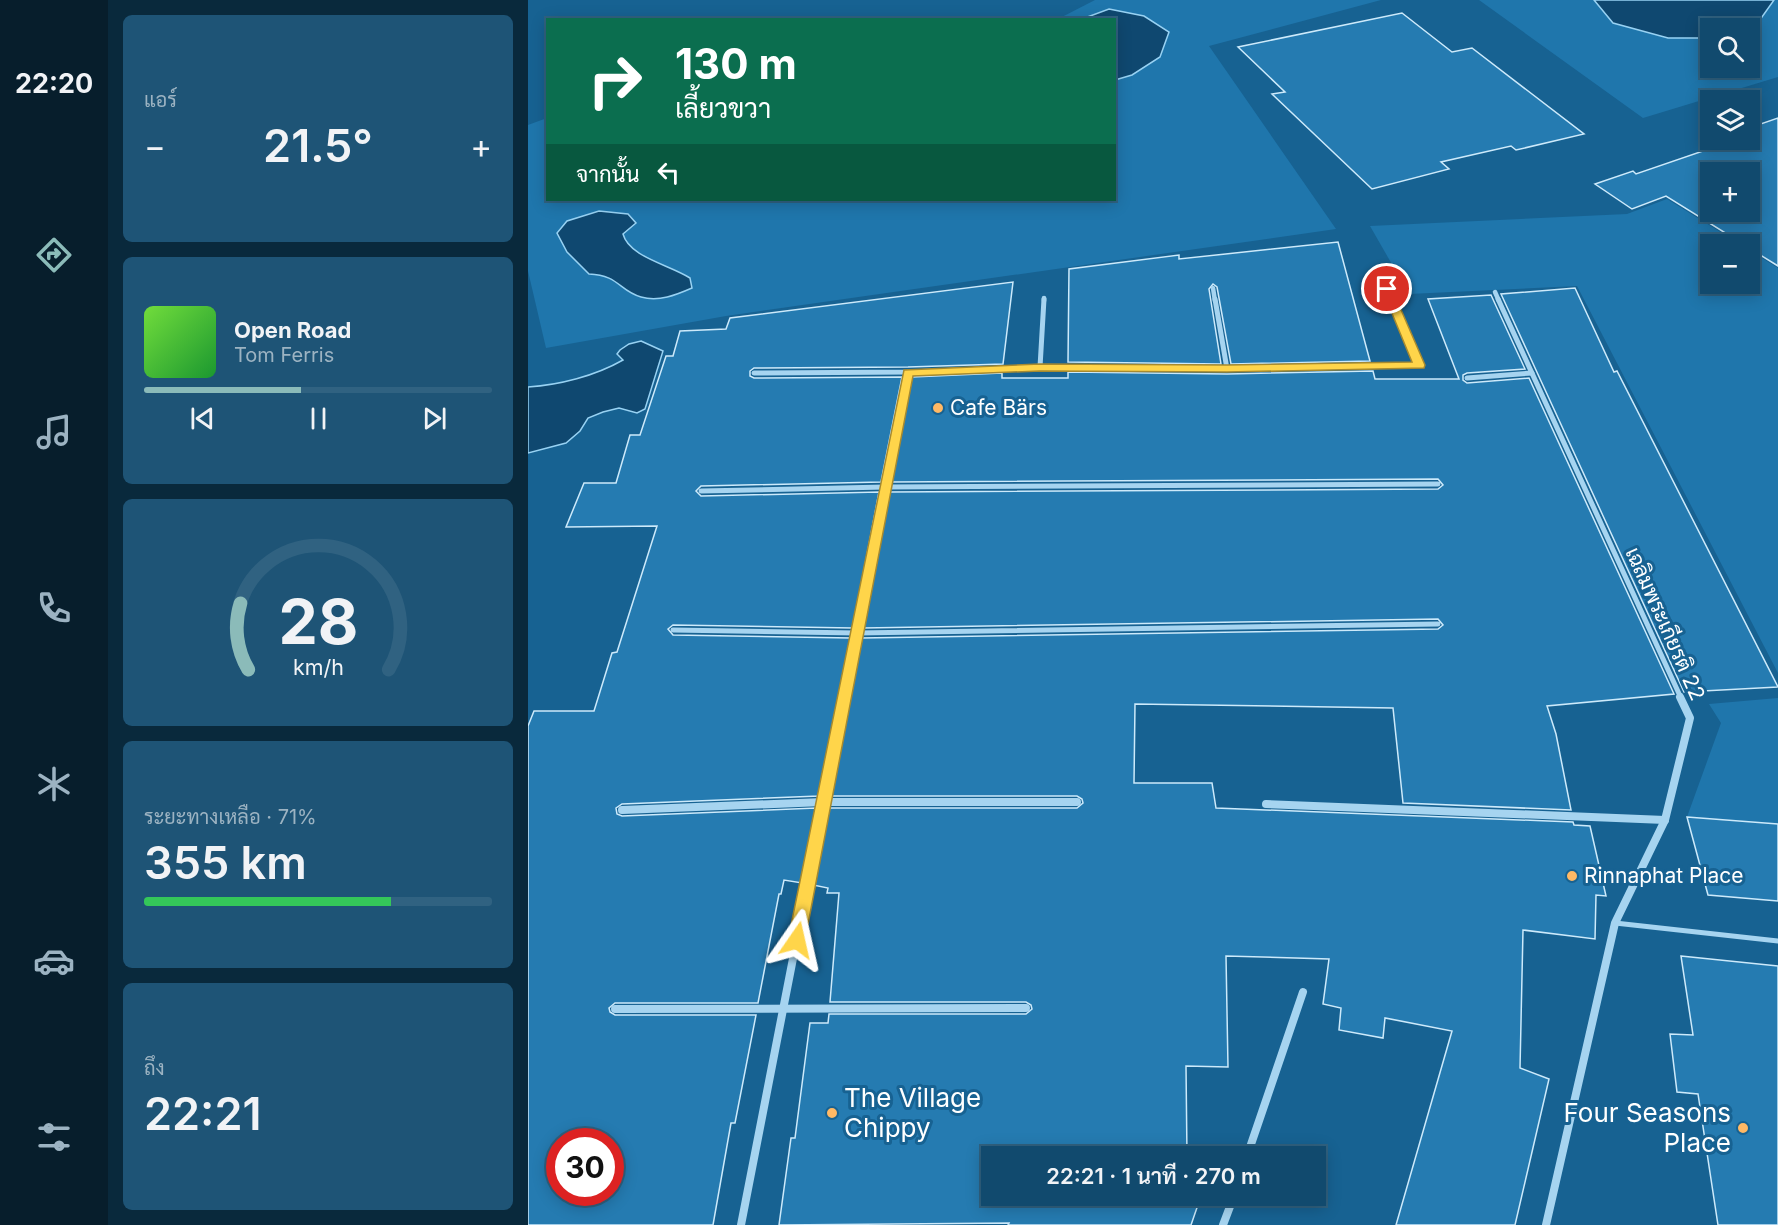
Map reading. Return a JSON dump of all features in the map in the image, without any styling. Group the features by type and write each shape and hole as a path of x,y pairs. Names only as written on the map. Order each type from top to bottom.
{"street":[{"path":"1213,288 1227,369"},
{"path":"754,373 908,372 1040,367 1227,369 1420,365 1387,289"},
{"name":"เฉลิมพระเกียรติ 22","path":"1495,292 1689,718 1665,820 1615,922 1546,1225"},
{"path":"1040,367 1044,298"},
{"path":"741,1225 908,372"},
{"path":"1467,378 1532,373"},
{"path":"701,490 1438,484"},
{"path":"673,630 857,633 1438,624"},
{"path":"622,810 824,802 1077,802"},
{"path":"1266,804 1665,820"},
{"path":"1250,1146 1304,992"},
{"path":"615,1009 1026,1008"},
{"path":"1223,1225 1230,1206"}],"lane":[{"path":"1615,922 1778,941"}],"shaded area":[{"path":"1095,0 1381,0 1209,46 1336,229 726,316 546,348 528,271 528,125 546,118 546,201 1116,201 1116,18 1060,18"},
{"path":"1479,0 1778,0 1778,77 1735,90 1700,90 1700,101 1643,118"},
{"path":"1594,0 1774,0 1760,20 1700,18 1700,38 1668,38 1613,23"},
{"path":"1109,9 1144,16 1169,32 1160,57 1132,75 1116,80 1116,18 1085,18"},
{"path":"1667,199 1700,219 1700,222 1704,222 1724,234 1700,234 1700,294 1760,294 1760,257 1778,268 1778,673 1577,286 1409,294 1370,226 1627,214"},
{"path":"599,211 628,214 636,223 623,234 633,249 690,278 692,288 654,299 634,294 607,277 589,274 567,252 557,233 567,221"},
{"path":"641,341 663,351 645,409 637,413 619,408 603,412 588,418 580,431 566,443 528,453 528,387 564,382 601,371 623,360 617,354 620,350 629,344"},
{"path":"1778,698 1778,824 1687,817 1721,723 1709,704"}],"building":[{"path":"1402,13 1452,52 1472,48 1584,134 1516,150 1511,146 1441,162 1449,169 1372,189 1272,94 1285,92 1238,47"},
{"path":"1778,118 1778,266 1760,255 1760,234 1727,234 1708,222 1760,222 1760,162 1700,162 1700,217 1666,196 1632,209 1595,184 1633,171 1636,174 1706,150 1760,150 1760,124"},
{"path":"1338,242 1370,361 1231,364 1217,287 1213,284 1209,289 1221,364 1068,362 1069,269 1179,255 1179,259"},
{"path":"1013,282 1003,364 754,368 750,371 750,376 754,378 902,377 881,482 701,486 696,491 701,496 879,492 853,628 673,625 668,629 673,635 851,638 819,796 622,804 616,808 617,814 622,816 816,808 802,883 784,880 781,894 779,894 758,1003 615,1003 609,1008 610,1012 615,1015 756,1015 735,1123 731,1123 713,1225 528,1225 528,726 534,711 594,711 612,653 617,652 657,526 566,527 584,483 616,483 630,435 640,435 666,356 673,356 680,331 726,329 730,318"},
{"path":"1575,288 1614,372 1617,371 1778,687 1684,692 1501,294"},
{"path":"1491,295 1525,369 1467,373 1463,375 1463,380 1467,383 1529,378 1674,694 1547,706 1556,734 1571,810 1403,803 1393,708 1135,704 1134,783 1212,783 1216,808 1573,822 1574,825 1590,826 1606,896 1596,895 1595,939 1523,930 1520,1068 1549,1079 1515,1225 1396,1225 1452,1031 1385,1018 1383,1038 1339,1030 1341,1008 1323,1004 1329,959 1226,956 1228,1067 1186,1066 1187,1146 981,1146 981,1206 1198,1206 1191,1225 1008,1225 1009,1223 779,1225 791,1138 795,1138 810,1023 828,1023 829,1014 1026,1014 1032,1009 1031,1005 1026,1002 830,1002 839,893 827,893 828,888 813,885 828,808 1077,808 1083,803 1082,799 1077,796 831,796 861,638 1438,629 1443,625 1438,619 863,628 889,492 1438,489 1443,485 1438,479 891,482 912,377 1002,373 1002,378 1068,378 1068,372 1227,374 1373,371 1375,379 1459,379 1428,299"},
{"path":"1687,817 1778,824 1778,901 1708,895"},
{"path":"1681,956 1778,966 1778,1225 1718,1225 1698,1094 1677,1092 1670,1034 1693,1035"}],"place":[{"name":"Cafe Bärs","path":"938,408"},
{"name":"Rinnaphat Place","path":"1572,876"},
{"name":"The Village Chippy","path":"832,1113"},
{"name":"Four Seasons Place","path":"1743,1128"}],"route":[{"path":"797,940 908,372 1040,367 1227,369 1420,365 1387,289"}]}
